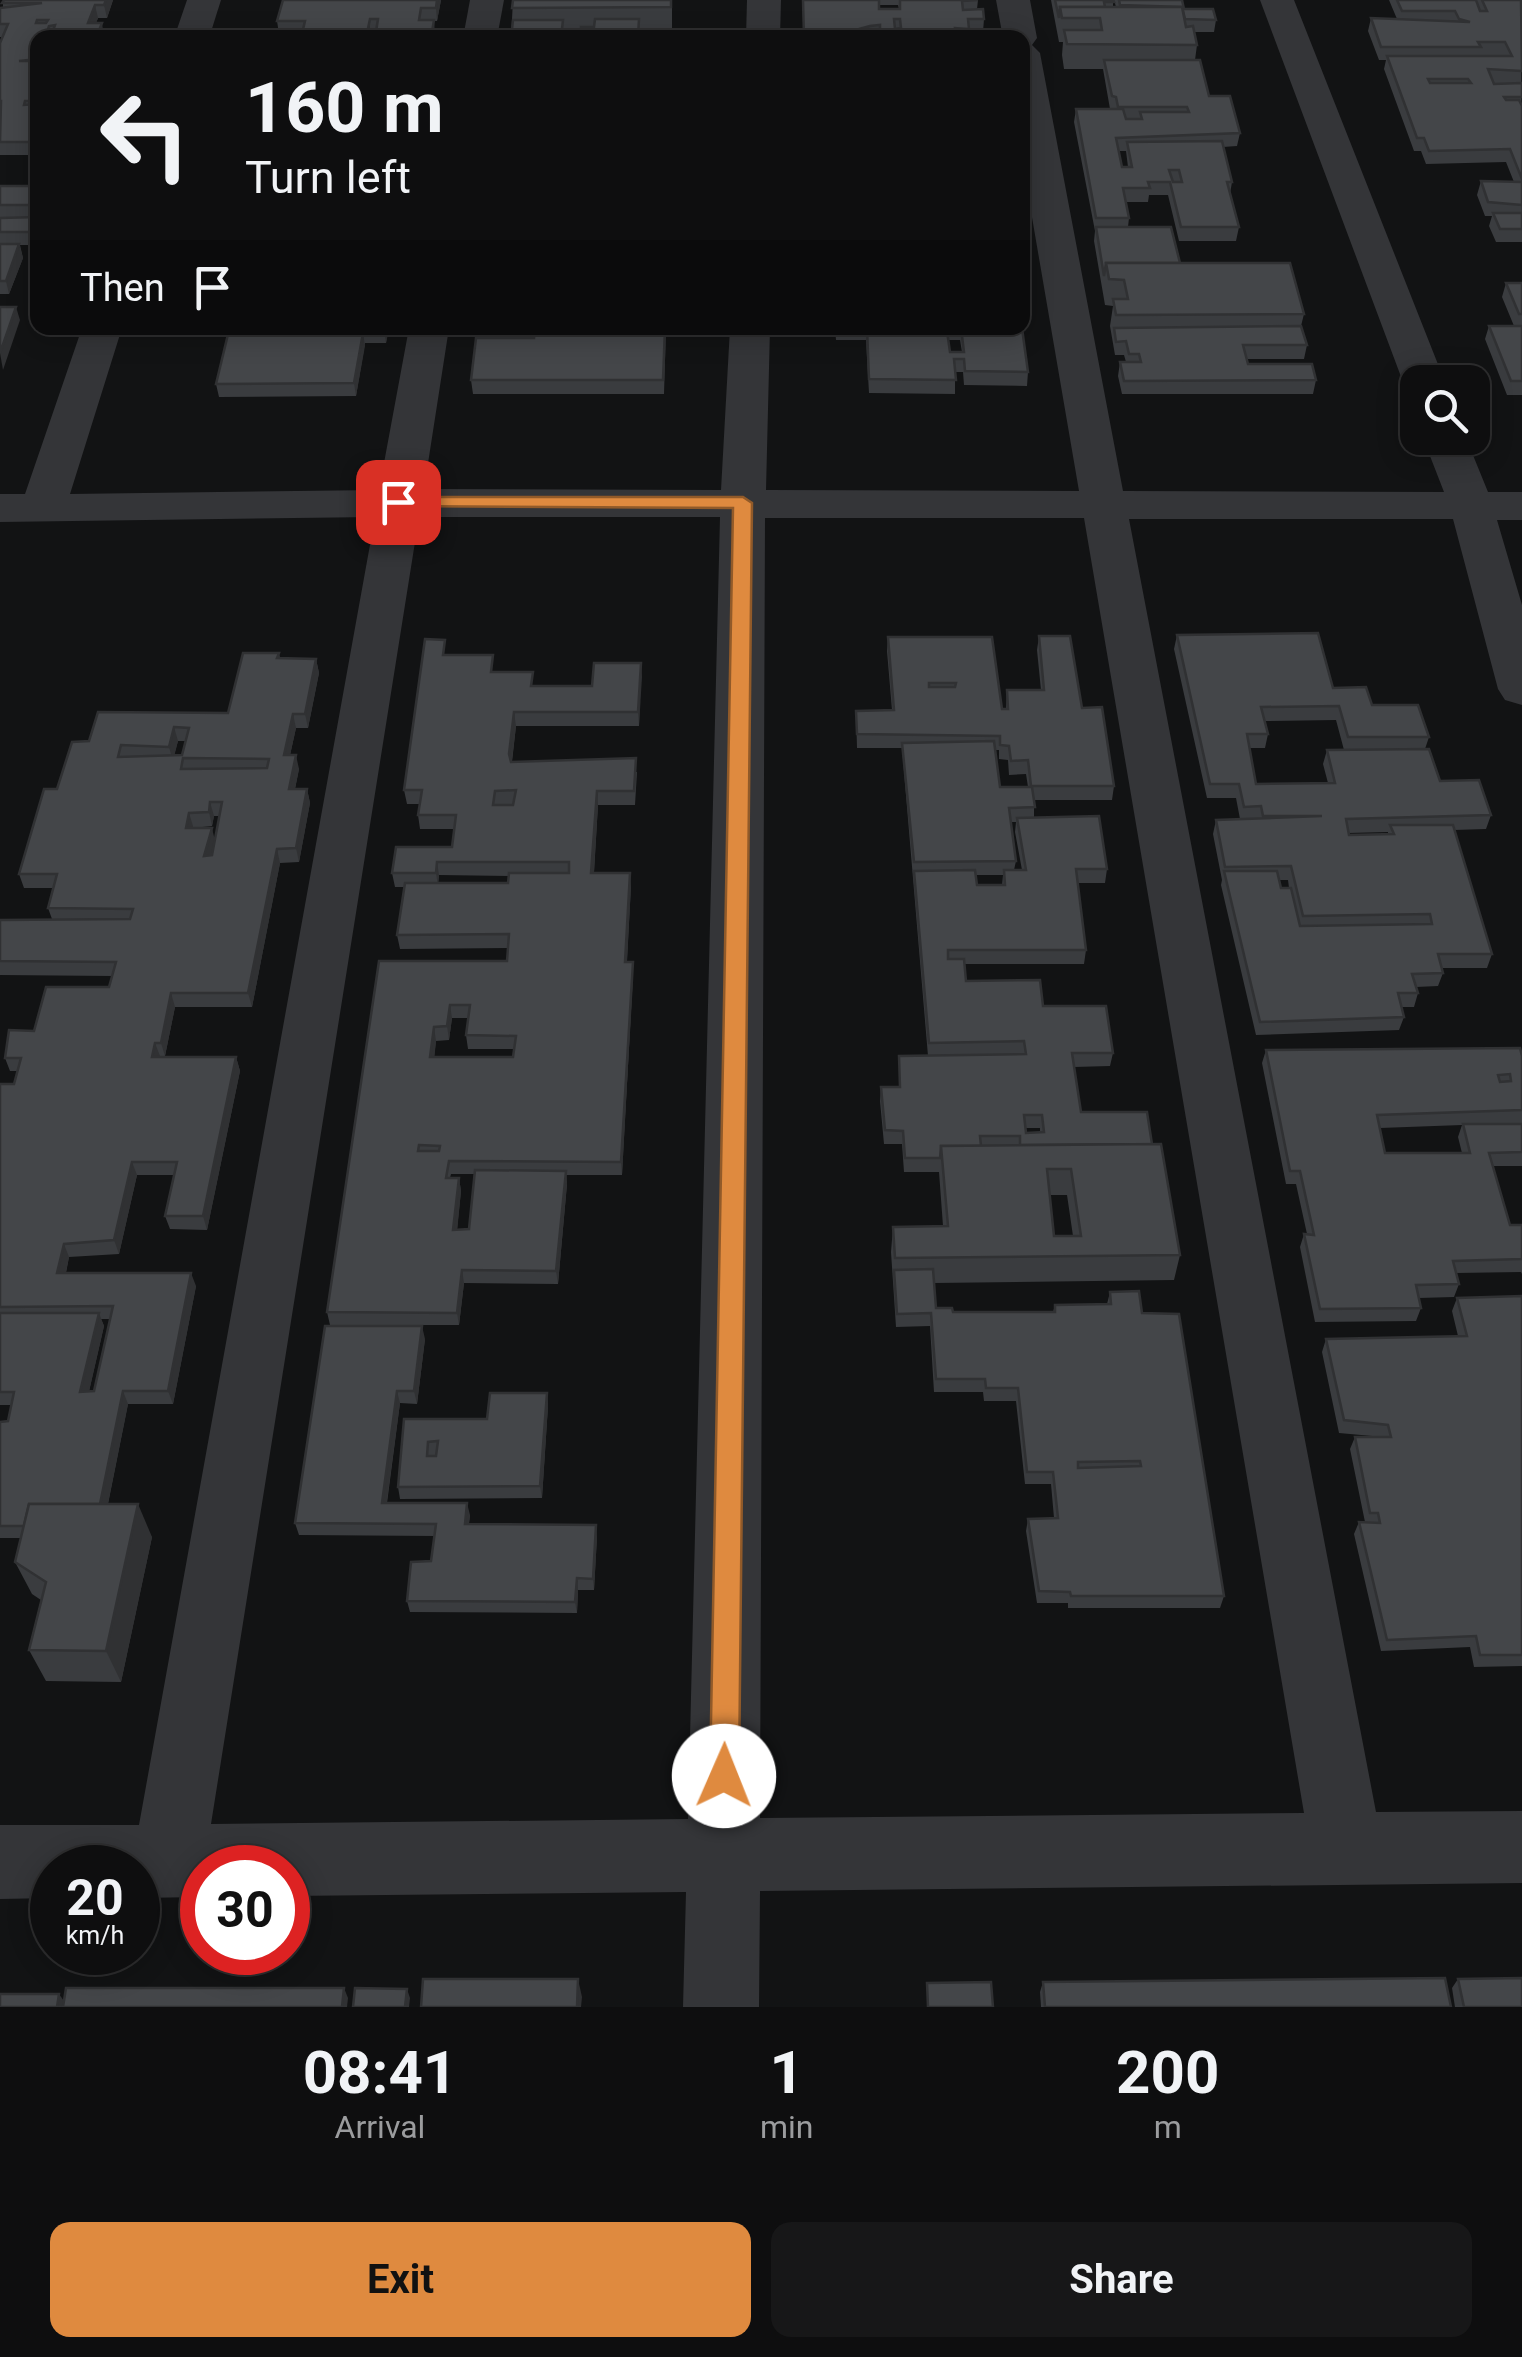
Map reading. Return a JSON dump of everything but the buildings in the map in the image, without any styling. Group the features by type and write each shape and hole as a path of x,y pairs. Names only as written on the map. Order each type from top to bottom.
{"street":[{"path":"194,30 204,0"},
{"path":"481,30 487,0"},
{"path":"763,30 764,0"},
{"path":"1013,0 1019,30"},
{"path":"1277,0 1417,365"},
{"path":"1030,96 1346,1849"},
{"path":"99,335 22,508 398,502 1522,506"},
{"path":"169,1861 428,335"},
{"path":"722,2007 743,503 750,335"},
{"path":"1452,455 1471,506 1522,689"},
{"path":"0,1862 1522,1847"}],"route":[{"path":"398,502 743,503 724,1776"}]}
